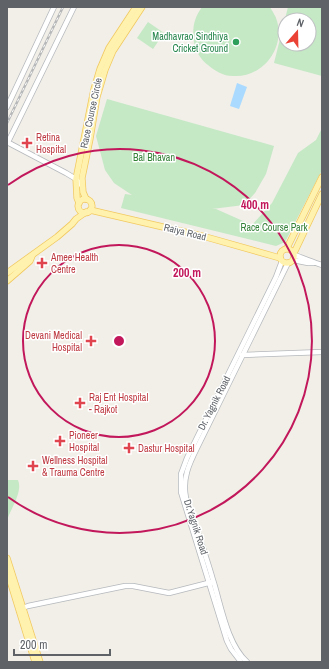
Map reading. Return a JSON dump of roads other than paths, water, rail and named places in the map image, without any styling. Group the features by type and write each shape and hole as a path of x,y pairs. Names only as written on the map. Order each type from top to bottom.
{"main road":[{"name":"Race Course Circle","path":"76,219 79,205 76,192 76,179 100,69 109,48 136,7"},
{"name":"Race Course Circle","path":"86,199 82,186 97,97 105,70 113,51 142,7"},
{"path":"288,258 282,250 288,248 322,177"},
{"path":"288,258 322,194"},
{"path":"7,273 26,258 32,256 72,224 76,219 88,211 92,206 92,203 86,199 81,200 79,205 80,210 88,211"},
{"name":"Raiya Road","path":"88,211 288,258"},
{"path":"288,248 291,250 288,258"},
{"path":"7,281 30,261 32,256"},
{"path":"7,558 35,662"},
{"path":"7,571 40,662"}],"street":[{"path":"7,107 54,7"},
{"path":"74,7 7,142 66,173 76,179 82,186"},
{"path":"288,258 240,355 322,352"},
{"name":"Raiya Road","path":"288,258 310,260 314,263 322,265"},
{"name":"Dr. Yagnik Road","path":"240,355 196,439 181,474 180,486 182,497 212,582 229,645 241,662"},
{"path":"21,608 125,586 133,586 169,593 212,582 232,642 241,657 247,662"}],"water":[{"path":"237,83 247,87 239,109 230,106"}],"railway":[{"path":"7,123 63,7"}],"place":[{"name":"Madhavrao Sindhiya Cricket Ground","path":"236,42"},
{"name":"Retina Hospital","path":"27,143"},
{"name":"Amee Health Centre","path":"42,263"},
{"name":"Devani Medical Hospital","path":"91,341"},
{"name":"Raj Ent Hospital - Rajkot","path":"80,403"},
{"name":"Pioneer Hospital","path":"60,441"},
{"name":"Dastur Hospital","path":"129,448"},
{"name":"Wellness Hospital & Trauma Centre","path":"33,466"}],"park label":[{"name":"Bal Bhavan","path":"154,157"},
{"name":"Race Course Park","path":"274,227"}]}
